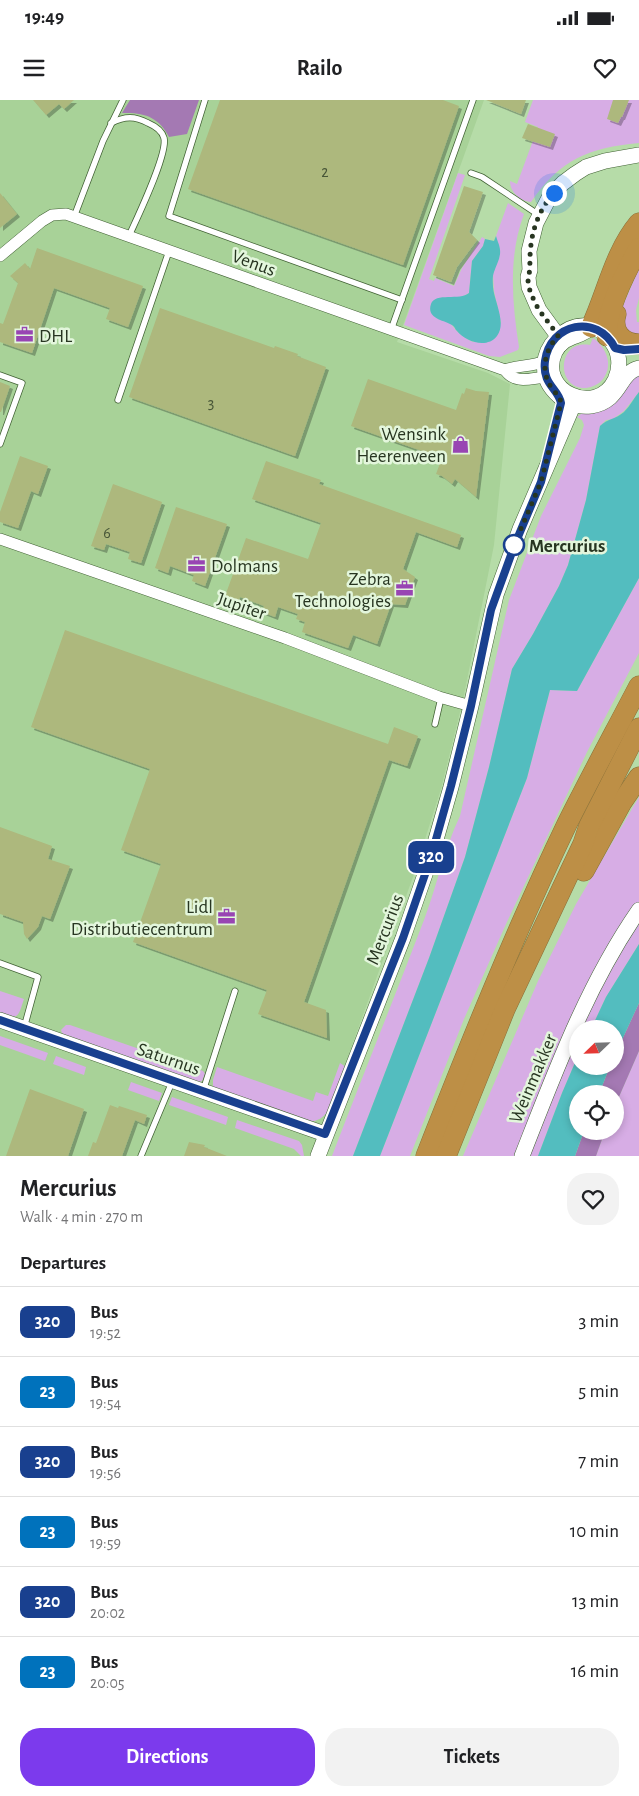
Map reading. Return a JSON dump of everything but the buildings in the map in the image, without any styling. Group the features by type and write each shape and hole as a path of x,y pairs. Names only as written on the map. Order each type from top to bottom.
{"highway":[{"path":"596,334 622,249 639,223"},
{"path":"596,334 607,324 620,287 639,248"},
{"path":"620,287 620,305 615,322 617,332 622,340 632,344 639,344"},
{"path":"426,1156 476,1029 514,940 567,824 639,686"},
{"path":"446,1156 505,1009 583,844 589,826 639,728"},
{"path":"505,1009 534,965 588,862 639,777"}],"main road":[{"path":"559,341 534,299 528,277 530,270 530,243 539,215 550,196 558,187 581,170 605,160 639,155"},
{"path":"530,270 534,276 539,293 550,313 561,323 639,350"},
{"path":"596,334 585,333 568,338 559,341 549,348 545,360 552,388 560,398 580,402 597,396 605,392 621,374 639,368"},
{"path":"596,334 621,374"},
{"path":"550,377 559,341"},
{"path":"621,374 622,365 639,360"},
{"path":"550,377 566,393 580,402"},
{"name":"Mercurius","path":"541,482 559,413 560,398"},
{"name":"Mercurius","path":"318,1156 403,938 431,857 471,706 496,595 520,529 572,408 580,402"},
{"name":"Weinmakker","path":"522,1156 586,1002 639,910"},
{"name":"Saturnus","path":"0,1020 325,1134"}],"street":[{"name":"Venus","path":"0,256 42,221 52,215 66,214 505,370 509,376 518,380 550,377"},
{"name":"Venus","path":"505,370 534,365 545,360"},
{"name":"Jupiter","path":"0,539 284,638 441,698 471,706"}],"lane":[{"path":"74,217 103,141 123,100"},
{"path":"206,100 169,216 402,300"},
{"path":"391,330 473,100"},
{"path":"112,123 127,117 143,120 161,131 164,140 163,154 129,236"},
{"path":"471,173 482,177 539,215"},
{"path":"118,400 169,251"},
{"path":"0,376 22,383 0,444"},
{"path":"435,724 441,698"},
{"path":"0,963 38,977 24,1028"},
{"path":"203,1091 235,991"},
{"path":"141,1156 172,1080"}],"shaded area":[{"path":"0,100 484,100 397,342 488,373 510,384 494,545 463,700 441,789 413,877 312,1156 0,1156"},
{"path":"130,100 199,100 187,134 169,137 156,120 144,115 122,113"},
{"path":"533,100 639,100 639,143 605,148 577,158 553,175 531,202 523,200 516,195 510,185 510,181 517,184 538,127 525,122"},
{"path":"458,173 465,175 429,279 434,281 435,278 454,286 462,268 482,237 485,239 483,246 472,261 469,293 460,298 438,298 455,329 473,342 501,323 494,291 493,274 500,251 496,236 508,203 524,214 515,246 513,280 513,297 519,347 518,350 500,357 489,356 404,325"},
{"path":"639,268 639,298 636,310 637,322 639,322 639,340 636,340 620,321 622,308"},
{"path":"593,338 605,351 608,362 606,374 598,384 593,386 586,388 576,386 569,381 565,373 566,356 571,349 579,345 590,345"},
{"path":"639,372 639,392 624,411 613,419 606,420 600,426 586,500 568,565 559,586 512,669 465,857 429,958 353,1156 332,1156 424,920 449,841 460,816 509,600 541,516 580,438 584,425 582,420 577,417"},
{"path":"639,578 639,653 587,752 506,924 464,1019 410,1156 380,1156 527,778 550,690 577,691"},
{"path":"639,797 639,902 614,941 578,1020 569,1020 569,1041 517,1156 463,1156 538,981 576,904"},
{"path":"639,919 639,944 606,997 595,1020 584,1020 598,989"},
{"path":"0,991 24,999 17,1016 11,1017 0,1014"},
{"path":"639,1003 639,1051 624,1085 603,1085 606,1075 624,1075 624,1036"},
{"path":"66,1025 203,1071 205,1074 202,1081 197,1083 67,1037 61,1030"},
{"path":"0,1036 48,1053 45,1061 0,1045"},
{"path":"639,1051 639,1156 596,1156 602,1140 624,1140 624,1085"},
{"path":"569,1054 570,1075 538,1156 527,1156"},
{"path":"56,1056 86,1067 84,1075 53,1064"},
{"path":"340,1063 346,1067 329,1110 320,1119 312,1122 213,1087 217,1067 313,1101 316,1092 328,1096"},
{"path":"131,1082 162,1093 159,1101 128,1090"},
{"path":"172,1097 228,1117 226,1125 169,1105"},
{"path":"237,1120 299,1141 302,1145 304,1156 301,1156 294,1149 235,1128"},
{"path":"581,1140 602,1140 596,1156 575,1156"}],"water":[{"path":"496,236 500,253 493,274 493,282 501,325 500,331 493,340 488,342 471,341 461,335 452,325 433,316 430,309 431,304 437,298 460,296 469,293 472,261 483,246 485,239 494,241"},
{"path":"639,392 639,578 577,691 550,690 527,778 380,1156 353,1156 429,958 465,857 512,669 559,586 568,565 586,500 600,426 624,412"},
{"path":"639,944 639,1003 624,1036 624,1020 595,1020 606,997"},
{"path":"570,1075 606,1075 603,1085 569,1085 569,1140 581,1140 575,1156 538,1156"}],"bus line":[{"name":"320","path":"0,1020 325,1134 403,938 431,857 471,706 491,610 520,529 541,482 561,403 560,398 549,385 545,372 545,360 549,348 562,332 582,326 595,328 600,331 613,342 615,348 624,350 639,349"}],"place":[{"name":"DHL","path":"25,335"},
{"name":"Wensink Heerenveen","path":"460,444"},
{"name":"Mercurius","path":"514,545"},
{"name":"Dolmans","path":"197,565"},
{"name":"Zebra Technologies","path":"405,589"},
{"name":"Lidl Distributiecentrum","path":"227,917"}],"route":[{"path":"514,545 541,482 561,403 560,398 549,385 545,372 545,360 549,348 558,336 539,310 529,287 528,277 530,270 530,243 534,229 541,210 554,193"}]}
